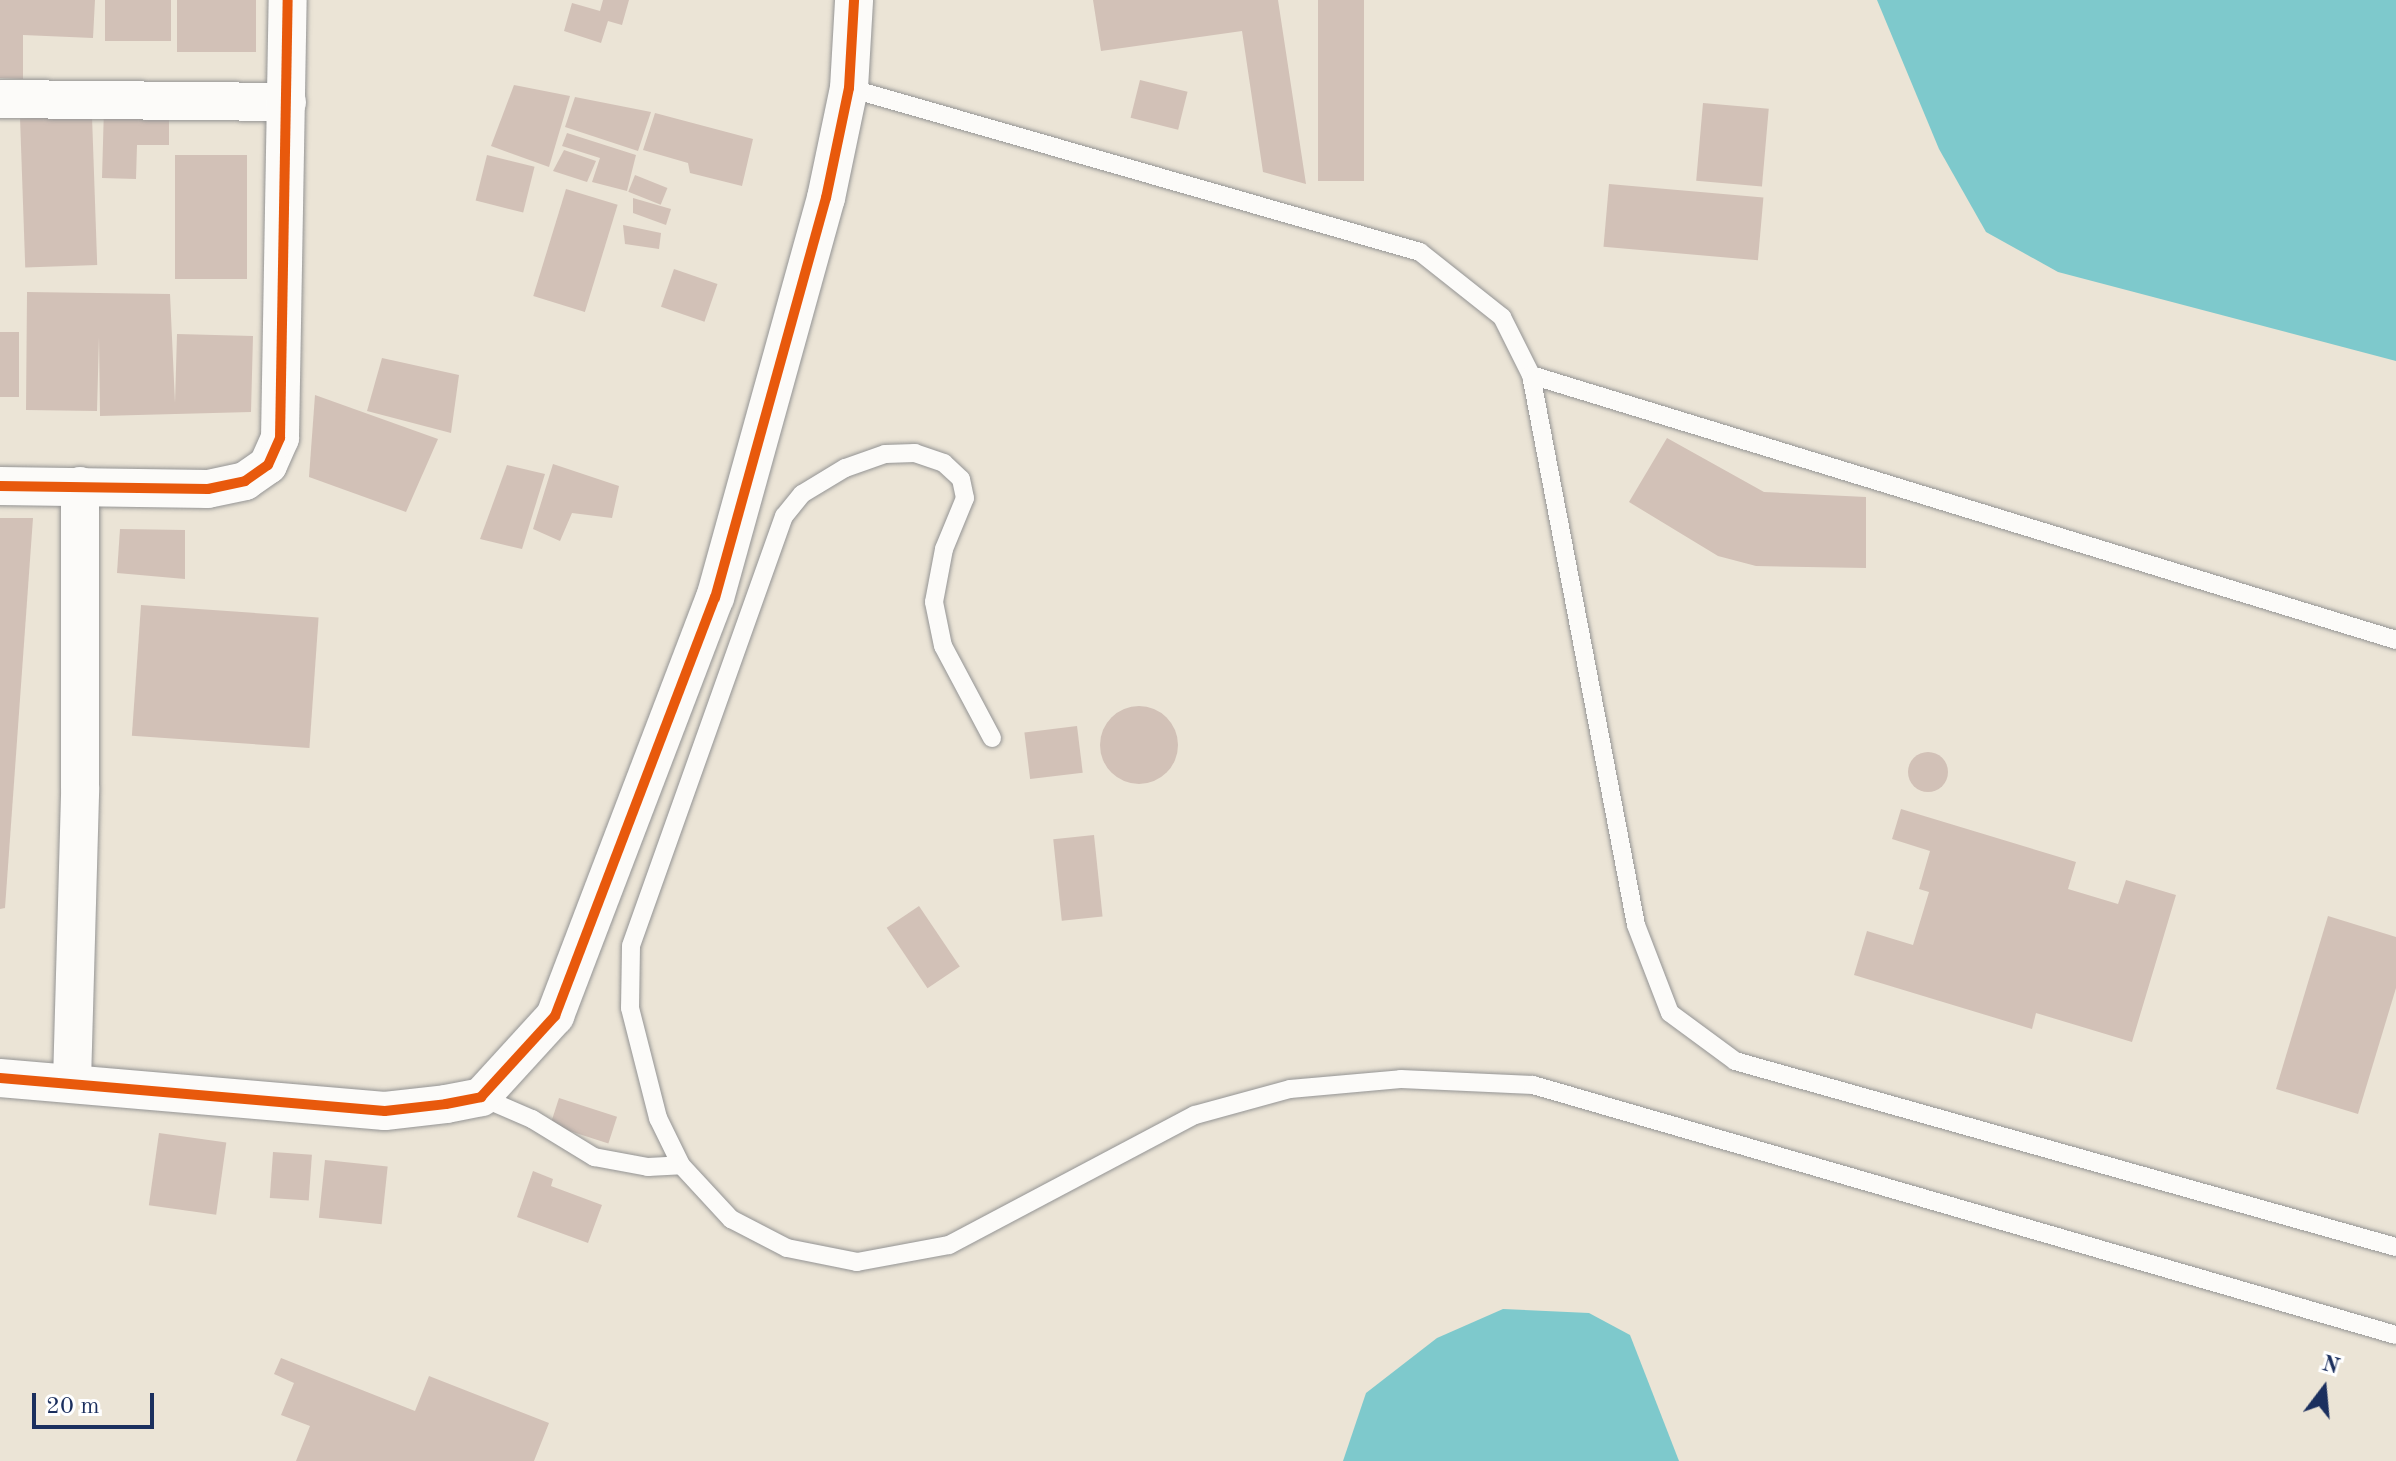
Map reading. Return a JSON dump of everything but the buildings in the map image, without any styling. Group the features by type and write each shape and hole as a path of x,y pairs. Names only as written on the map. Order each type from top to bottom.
{"street":[{"path":"0,486 208,489 245,481 268,465 280,438 288,0"},
{"path":"0,1078 385,1111 481,1097 555,1016 715,598 826,198 849,88 854,0"},
{"path":"0,99 287,102"},
{"path":"72,1082 80,788 80,486"}],"lane":[{"path":"849,88 1420,252 1502,317 1531,375 1636,925 1670,1013 1735,1061 2396,1247"},
{"path":"1531,375 2396,640"},
{"path":"992,738 943,646 934,602 944,549 965,498 961,479 930,458 885,454 845,468 802,494 784,516 631,946 630,1008 658,1118 681,1165 731,1219 787,1248 857,1262 949,1245 1195,1115 1290,1089 1401,1079 1533,1085 2396,1335"},
{"path":"481,1097 532,1119 594,1157 648,1167 681,1165"}],"water":[{"path":"1877,0 2396,0 2396,361 2058,272 1986,232 1939,149"},
{"path":"1503,1309 1589,1313 1630,1335 1679,1461 1343,1461 1366,1393 1437,1338"}],"cycle path":[{"path":"0,486 208,489 245,481 268,465 280,438 288,0"},
{"path":"0,1078 385,1111 481,1097 555,1016 715,598 826,198 849,88 854,0"}]}
